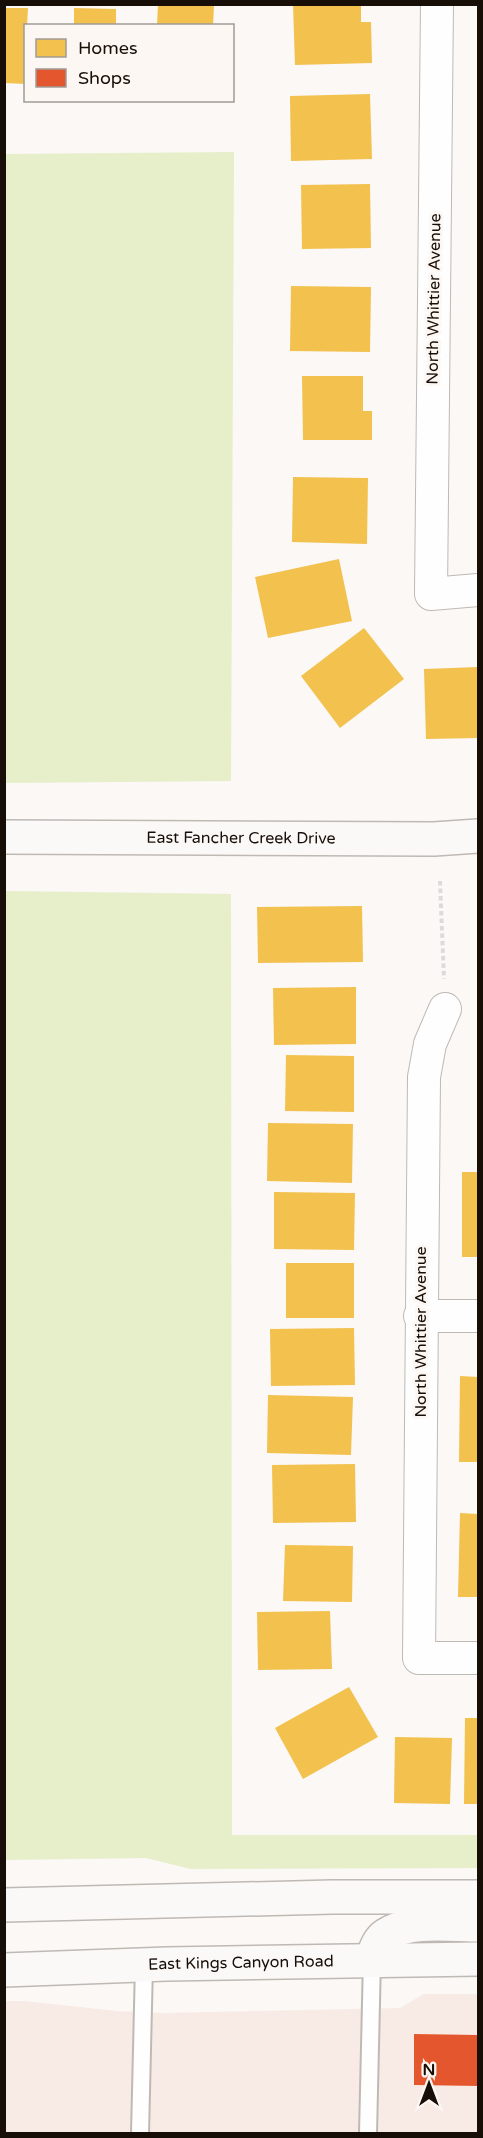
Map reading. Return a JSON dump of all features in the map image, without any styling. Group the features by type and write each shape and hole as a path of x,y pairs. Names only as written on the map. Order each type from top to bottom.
{"main road":[{"name":"East Fancher Creek Drive","path":"4,837 434,839 478,836"},
{"path":"4,1905 478,1896"},
{"path":"372,1959 376,1947 385,1935 402,1928 422,1924 478,1925"},
{"name":"East Kings Canyon Road","path":"4,1970 372,1959 478,1959"}],"street":[{"name":"North Whittier Avenue","path":"437,4 431,594 478,590"},
{"name":"North Whittier Avenue","path":"445,1009 430,1044 424,1077 420,1316 419,1658 478,1658"},
{"path":"420,1316 478,1316"}],"lane":[{"path":"368,2133 372,1959"},
{"path":"140,2133 144,1965"}],"path":[{"path":"440,881 445,1009"}],"shaded area":[{"path":"424,1994 478,1994 478,2133 5,2133 4,2001 165,2013 400,2008"}],"green space":[{"path":"234,152 231,781 5,783 5,154"},
{"path":"5,891 231,894 232,1835 478,1835 478,1868 191,1869 146,1858 5,1860"}],"building: Homes":[{"path":"158,4 214,6 213,24 157,24"},
{"path":"293,4 361,4 361,22 371,22 372,63 295,65"},
{"path":"4,8 28,8 27,24 24,24 24,84 4,83"},
{"path":"74,8 116,9 116,24 74,24"},
{"path":"370,94 372,159 291,161 290,96"},
{"path":"370,184 371,248 302,249 301,185"},
{"path":"291,286 371,287 370,352 290,351"},
{"path":"302,376 363,376 363,411 372,411 372,440 303,440"},
{"path":"293,477 368,478 367,544 292,542"},
{"path":"339,559 352,621 268,638 255,577"},
{"path":"364,628 404,679 340,728 301,676"},
{"path":"478,667 478,738 426,739 424,669"},
{"path":"362,906 363,962 258,963 257,907"},
{"path":"356,987 356,1044 274,1045 273,988"},
{"path":"286,1055 354,1056 354,1112 285,1111"},
{"path":"268,1123 353,1124 352,1183 267,1181"},
{"path":"462,1172 478,1172 478,1257 462,1257"},
{"path":"274,1192 355,1193 354,1250 274,1249"},
{"path":"286,1263 354,1263 354,1318 286,1318"},
{"path":"354,1328 355,1385 271,1386 270,1329"},
{"path":"460,1376 478,1377 478,1462 459,1462"},
{"path":"268,1395 353,1397 351,1455 267,1453"},
{"path":"355,1464 356,1522 273,1523 272,1465"},
{"path":"460,1513 478,1514 478,1597 458,1597"},
{"path":"285,1545 353,1546 352,1602 283,1601"},
{"path":"330,1611 332,1669 258,1670 257,1612"},
{"path":"349,1687 378,1737 303,1779 275,1728"},
{"path":"465,1718 478,1718 478,1804 464,1804"},
{"path":"395,1737 452,1738 450,1804 394,1803"}],"building: Shops":[{"path":"414,2034 478,2035 478,2086 414,2085"}]}
